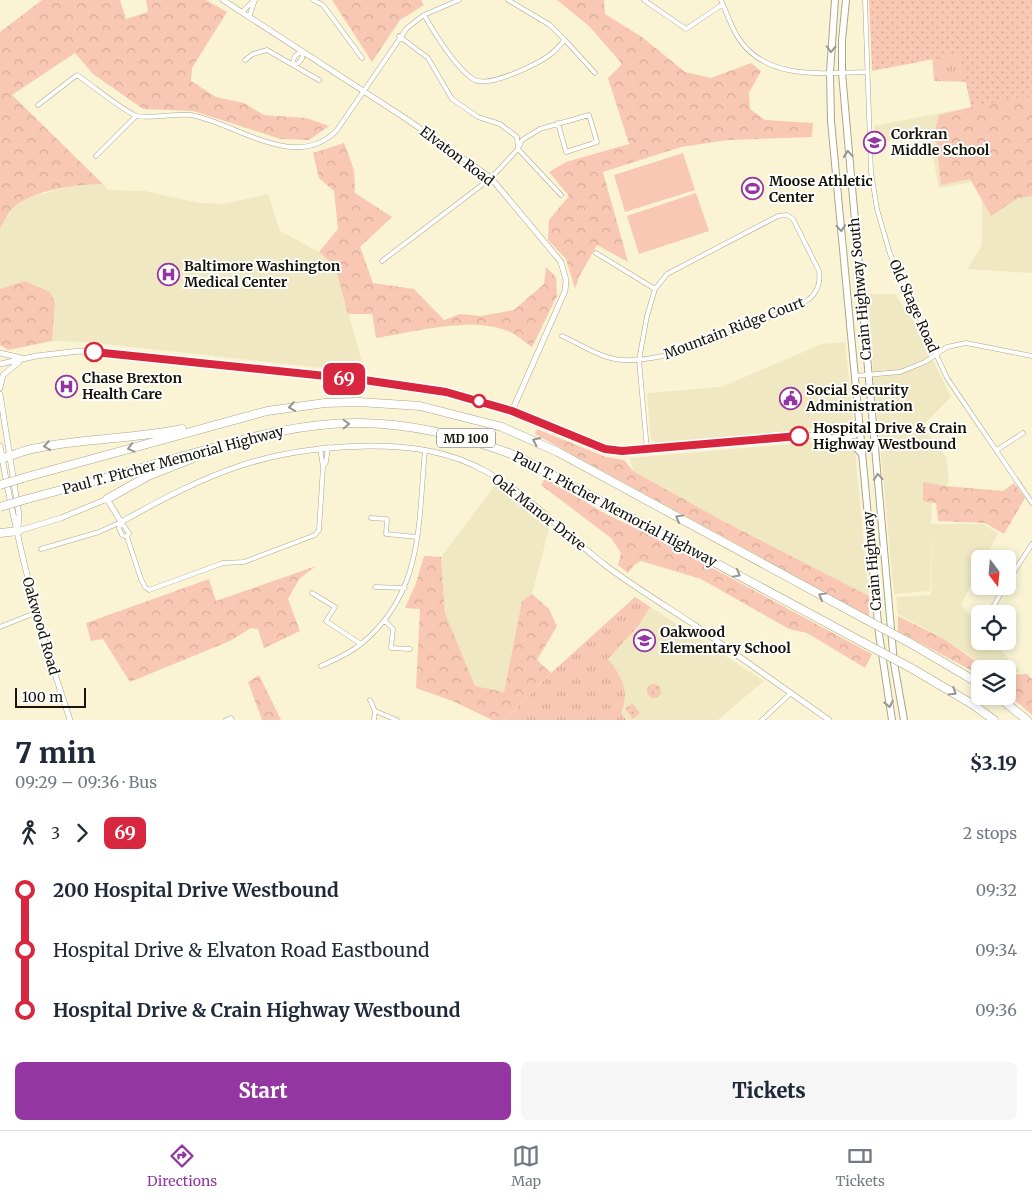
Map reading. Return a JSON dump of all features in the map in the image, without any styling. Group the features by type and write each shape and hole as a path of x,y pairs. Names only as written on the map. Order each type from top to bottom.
{"highway":[{"name":"Paul T. Pitcher Memorial Highway","path":"0,484 246,417 288,408 325,403 389,403 448,412 502,427 558,452 912,644 971,679"},
{"path":"4,458 35,448 165,433 246,417"},
{"path":"107,499 148,476 189,459 272,435 328,424"},
{"name":"Paul T. Pitcher Memorial Highway","path":"0,507 251,437 292,429 328,424 389,424 424,429 472,440 519,457 911,668 964,699 994,720"},
{"path":"0,533 18,531"},
{"path":"1008,705 1027,720"}],"main road":[{"name":"Crain Highway South","path":"835,0 830,72 831,121 857,400"},
{"name":"Crain Highway South","path":"846,0 842,40 842,73 867,376 874,429"},
{"name":"Crain Highway","path":"857,400 879,634 892,720"},
{"name":"Crain Highway","path":"874,429 894,663 904,720"},
{"path":"827,436 850,441 862,455"}],"street":[{"name":"Elvaton Road","path":"223,0 364,91 491,178 561,262 566,280 562,300 512,411"},
{"path":"242,12 254,0"},
{"path":"249,17 254,0"},
{"path":"313,0 323,5 362,58"},
{"path":"38,105 78,75 136,117 191,115 262,141 308,147 328,139 364,91 399,36 424,15 459,0"},
{"path":"508,0 550,26 595,73"},
{"path":"644,0 686,30 722,2 741,41 758,58 784,70 842,73 868,72"},
{"name":"Old Stage Road","path":"865,0 871,172 877,209 896,268 935,354 956,391 1032,502"},
{"path":"424,15 439,41 459,65 474,80 485,83 537,64 552,54 565,40"},
{"path":"399,36 428,58 452,99 478,117 500,124 517,137 518,148 561,195"},
{"path":"245,60 253,54 267,50 319,80"},
{"path":"293,65 293,59 297,54 303,52"},
{"path":"382,261 491,178 518,148 522,140 534,132 558,124 589,115 597,142 566,152 558,124"},
{"path":"96,156 136,117"},
{"name":"Mountain Ridge Court","path":"639,360 672,355 805,302 812,297 820,280 819,271 793,219 787,215 778,216 666,274 655,289"},
{"path":"596,253 655,289 647,316 639,360 647,450"},
{"path":"562,336 607,357 620,360 639,360"},
{"path":"854,376 867,376 910,369 947,347 966,343 1032,356"},
{"path":"0,364 80,351 364,380 446,392 512,411 605,449 622,451 827,436 829,431 853,428 860,430 874,429"},
{"path":"0,353 24,359"},
{"path":"0,388 6,370 24,359"},
{"name":"Oakwood Road","path":"0,394 4,458 12,516 18,531 35,613 70,720"},
{"path":"997,450 1023,433"},
{"name":"Oakwood Road","path":"0,446 4,458"},
{"path":"323,466 326,462 328,446"},
{"name":"Oak Manor Drive","path":"40,548 99,532 177,491 226,469 277,454 328,446 388,446 425,450 454,456 488,472 510,486 606,566 829,720"},
{"path":"18,531 60,518 107,499 121,522 119,528 122,535 128,537 141,579 149,590 224,563 244,562 317,534 321,526 323,466 320,448"},
{"path":"321,666 361,644 385,621 405,588 412,567 417,537 425,450"},
{"path":"371,518 387,519 386,534 417,537"},
{"path":"1016,569 1032,544"},
{"path":"375,587 405,588"},
{"path":"312,593 335,607 326,621 361,644"},
{"path":"0,628 35,613"},
{"path":"385,621 393,629 391,648 410,649"},
{"path":"762,720 791,693"},
{"path":"370,700 375,711 374,720"},
{"path":"375,711 397,720"}],"shaded area":[{"path":"1032,95 1032,273 967,269 982,245 982,180 939,188 928,133 876,143 874,126"},
{"name":"Baltimore Washington Medical Center","path":"81,184 103,184 108,190 145,191 199,203 223,204 268,194 280,231 319,252 335,266 365,373 87,342 52,341 55,303 25,281 0,289 0,229 12,209 30,197"},
{"path":"866,294 895,294 918,329 951,397 922,426 946,457 949,482 932,504 931,524 983,524 998,533 990,550 971,550 971,586 961,605 971,617 971,650 1001,650 1010,660 976,660 946,640 898,614 896,597 931,595 932,528 930,591 894,594"},
{"path":"845,342 853,419 848,422 809,429 657,444 651,440 647,393 721,387 822,344"},
{"path":"837,440 847,443 855,451 869,596 725,522 633,471 630,458"},
{"path":"496,484 549,529 532,594 522,601 504,692 475,686 445,613 441,557"},
{"name":"Oakwood Elementary School","path":"635,597 764,681 718,720 506,720"}],"green space":[{"path":"42,0 120,0 126,19 148,12 146,0 206,0 227,12 192,68 191,81 216,97 244,103 264,115 306,118 329,126 309,140 281,139 193,111 143,109 93,74 75,53 12,95 103,184 55,189 31,197 20,202 12,209 0,229 0,32"},
{"path":"332,0 421,0 424,5 400,20 372,62"},
{"path":"557,0 604,0 605,14 642,37 685,72 711,78 751,63 761,71 749,93 750,109 765,120 813,123 812,137 728,140 681,147 603,172 628,262 597,245 579,277 575,289 566,259 548,240 549,220 569,196 549,172 566,162 629,144 608,78 622,64 589,26"},
{"path":"869,0 1032,0 1032,95 971,107 960,54 872,71"},
{"path":"957,49 1027,94 971,107 971,82 934,81 932,54"},
{"path":"1032,92 1032,196 1018,198 991,216 970,179 941,185 935,131 939,115"},
{"path":"344,143 354,170 355,193 392,217 360,247 373,283 414,289 444,320 460,314 481,316 514,310 544,284 546,267 556,277 557,296 532,347 510,332 496,327 479,325 444,326 376,338 372,314 348,314 335,266 319,252 338,229 334,191 319,178 313,153"},
{"path":"683,153 695,190 625,212 614,175"},
{"path":"696,193 709,231 639,254 627,216"},
{"path":"25,281 50,292 55,303 52,341 8,350 0,345 0,289"},
{"path":"537,429 606,457 624,460 633,471 725,522 869,596 869,616 535,434"},
{"path":"545,478 606,514 666,543 872,654 865,668 807,633 789,629 701,579 641,561 634,565 628,573 618,565 621,553 611,538 541,485"},
{"path":"923,482 1003,491 1014,483 1025,498 1004,534 985,523 938,521 936,503 923,501"},
{"path":"424,556 441,557 445,613 475,686 504,692 522,601 532,594 549,609 557,626 537,660 551,673 505,720 492,720 455,702 416,688 420,609 405,608 416,583"},
{"path":"316,566 299,579 288,599 300,631 264,648 258,629 251,628 230,641 130,682 103,639 91,641 86,623 209,579 216,601"},
{"path":"635,597 650,607 639,625 608,659 623,684 625,698 621,713 626,720 505,720 551,673"},
{"path":"898,616 944,639 974,660 971,660 971,670 898,631"},
{"path":"1027,674 1032,679 1032,715 1016,701 1016,675"},
{"path":"259,675 281,720 262,720 248,682"},
{"path":"651,684 657,684 661,691 657,698 651,698 647,694 647,688"},
{"path":"632,703 640,713 633,719 625,709"}],"bus line":[{"name":"69","path":"94,352 364,380 446,392 512,411 605,449 635,451 799,436"}],"place":[{"name":"Corkran Middle School","path":"875,142"},
{"name":"Moose Athletic Center","path":"753,189"},
{"name":"Baltimore Washington Medical Center","path":"168,274"},
{"name":"Chase Brexton Health Care","path":"66,386"},
{"name":"Social Security Administration","path":"790,398"},
{"name":"Hospital Drive & Crain Highway Westbound","path":"799,436"},
{"name":"Oakwood Elementary School","path":"644,640"}]}
